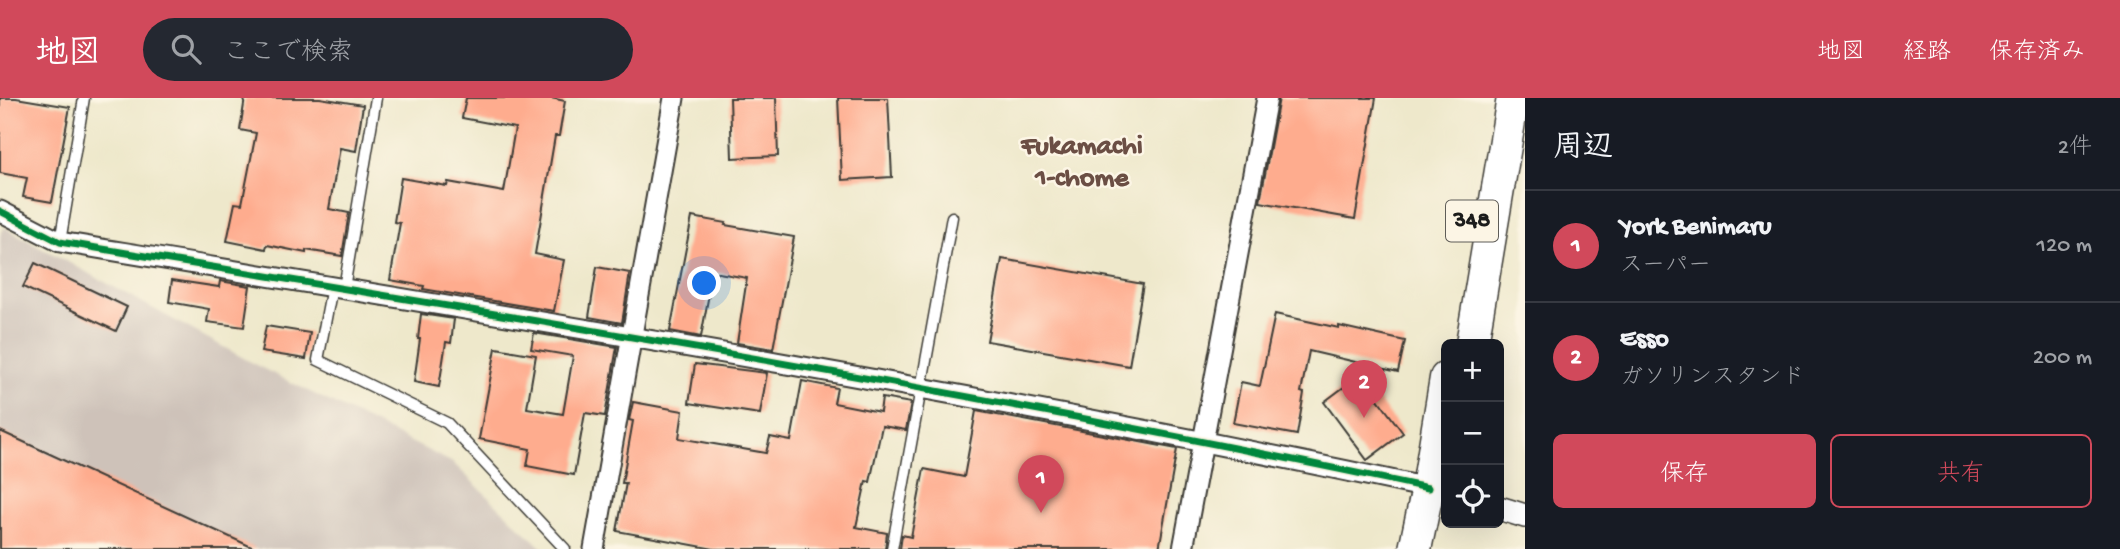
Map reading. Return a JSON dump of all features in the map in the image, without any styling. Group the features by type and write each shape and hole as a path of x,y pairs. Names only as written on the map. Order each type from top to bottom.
{"highway":[{"name":"348","path":"1453,339 1493,98"},
{"name":"348","path":"1473,339 1513,98"},
{"path":"1437,549 1437,493 1444,402"},
{"path":"1415,549 1437,493"}],"street":[{"path":"594,549 674,98"},
{"path":"1184,549 1267,98"},
{"path":"0,211 60,242 631,336 1205,440 1437,493"},
{"path":"1504,510 1525,516"}],"lane":[{"path":"60,242 84,98"},
{"path":"376,98 338,288 318,360 447,422 565,549"},
{"path":"892,549 951,217"}],"shaded area":[{"path":"4,227 260,367 453,463 543,549 0,549 0,236"}],"building":[{"path":"0,98 70,107 52,202 23,197 27,178 0,173"},
{"path":"245,98 320,98 363,105 356,151 340,148 329,209 349,213 342,256 306,250 306,253 267,245 266,249 227,241 235,203 242,204 256,133 240,130"},
{"path":"466,98 551,98 565,101 559,136 555,136 535,254 564,260 554,311 423,289 424,286 390,280 400,223 394,222 401,178 447,186 448,182 504,192 515,128 462,118"},
{"path":"730,98 776,98 778,156 732,158"},
{"path":"838,98 888,98 892,177 842,180"},
{"path":"1279,98 1376,98 1355,219 1260,202"},
{"path":"692,217 794,237 773,349 737,343 747,278 713,272 701,337 670,331"},
{"path":"1002,259 1143,284 1129,366 987,341"},
{"path":"35,263 127,307 116,331 23,287"},
{"path":"597,267 630,273 622,323 589,317"},
{"path":"172,280 219,287 220,281 250,286 244,327 207,322 209,309 169,302"},
{"path":"421,314 454,319 451,343 446,342 439,387 414,382"},
{"path":"1275,314 1405,341 1398,372 1309,351 1301,392 1304,393 1297,435 1233,423 1241,382 1260,386"},
{"path":"266,326 310,333 306,359 261,352"},
{"path":"534,333 617,347 605,416 585,413 574,475 527,466 530,449 479,439 496,348 536,355 527,408 563,414 573,356 531,349"},
{"path":"695,364 767,373 760,414 689,403"},
{"path":"1360,375 1403,433 1367,460 1324,402"},
{"path":"802,381 837,388 834,403 880,412 882,398 911,403 906,430 882,426 870,482 866,481 856,527 887,533 885,549 714,549 617,531 626,483 622,483 633,421 629,420 633,402 683,411 679,438 766,453 770,437 791,441"},
{"path":"976,411 1177,449 1159,549 900,549 902,535 911,537 924,469 964,477"},
{"path":"0,431 256,549 0,549"}],"cycle path":[{"path":"0,211 60,242 917,387 1428,488"}],"place":[{"name":"Esso","path":"1364,418"},
{"name":"York Benimaru","path":"1041,513"}],"district":[{"name":"Fukamachi 1-chome","path":"1082,163"}]}
